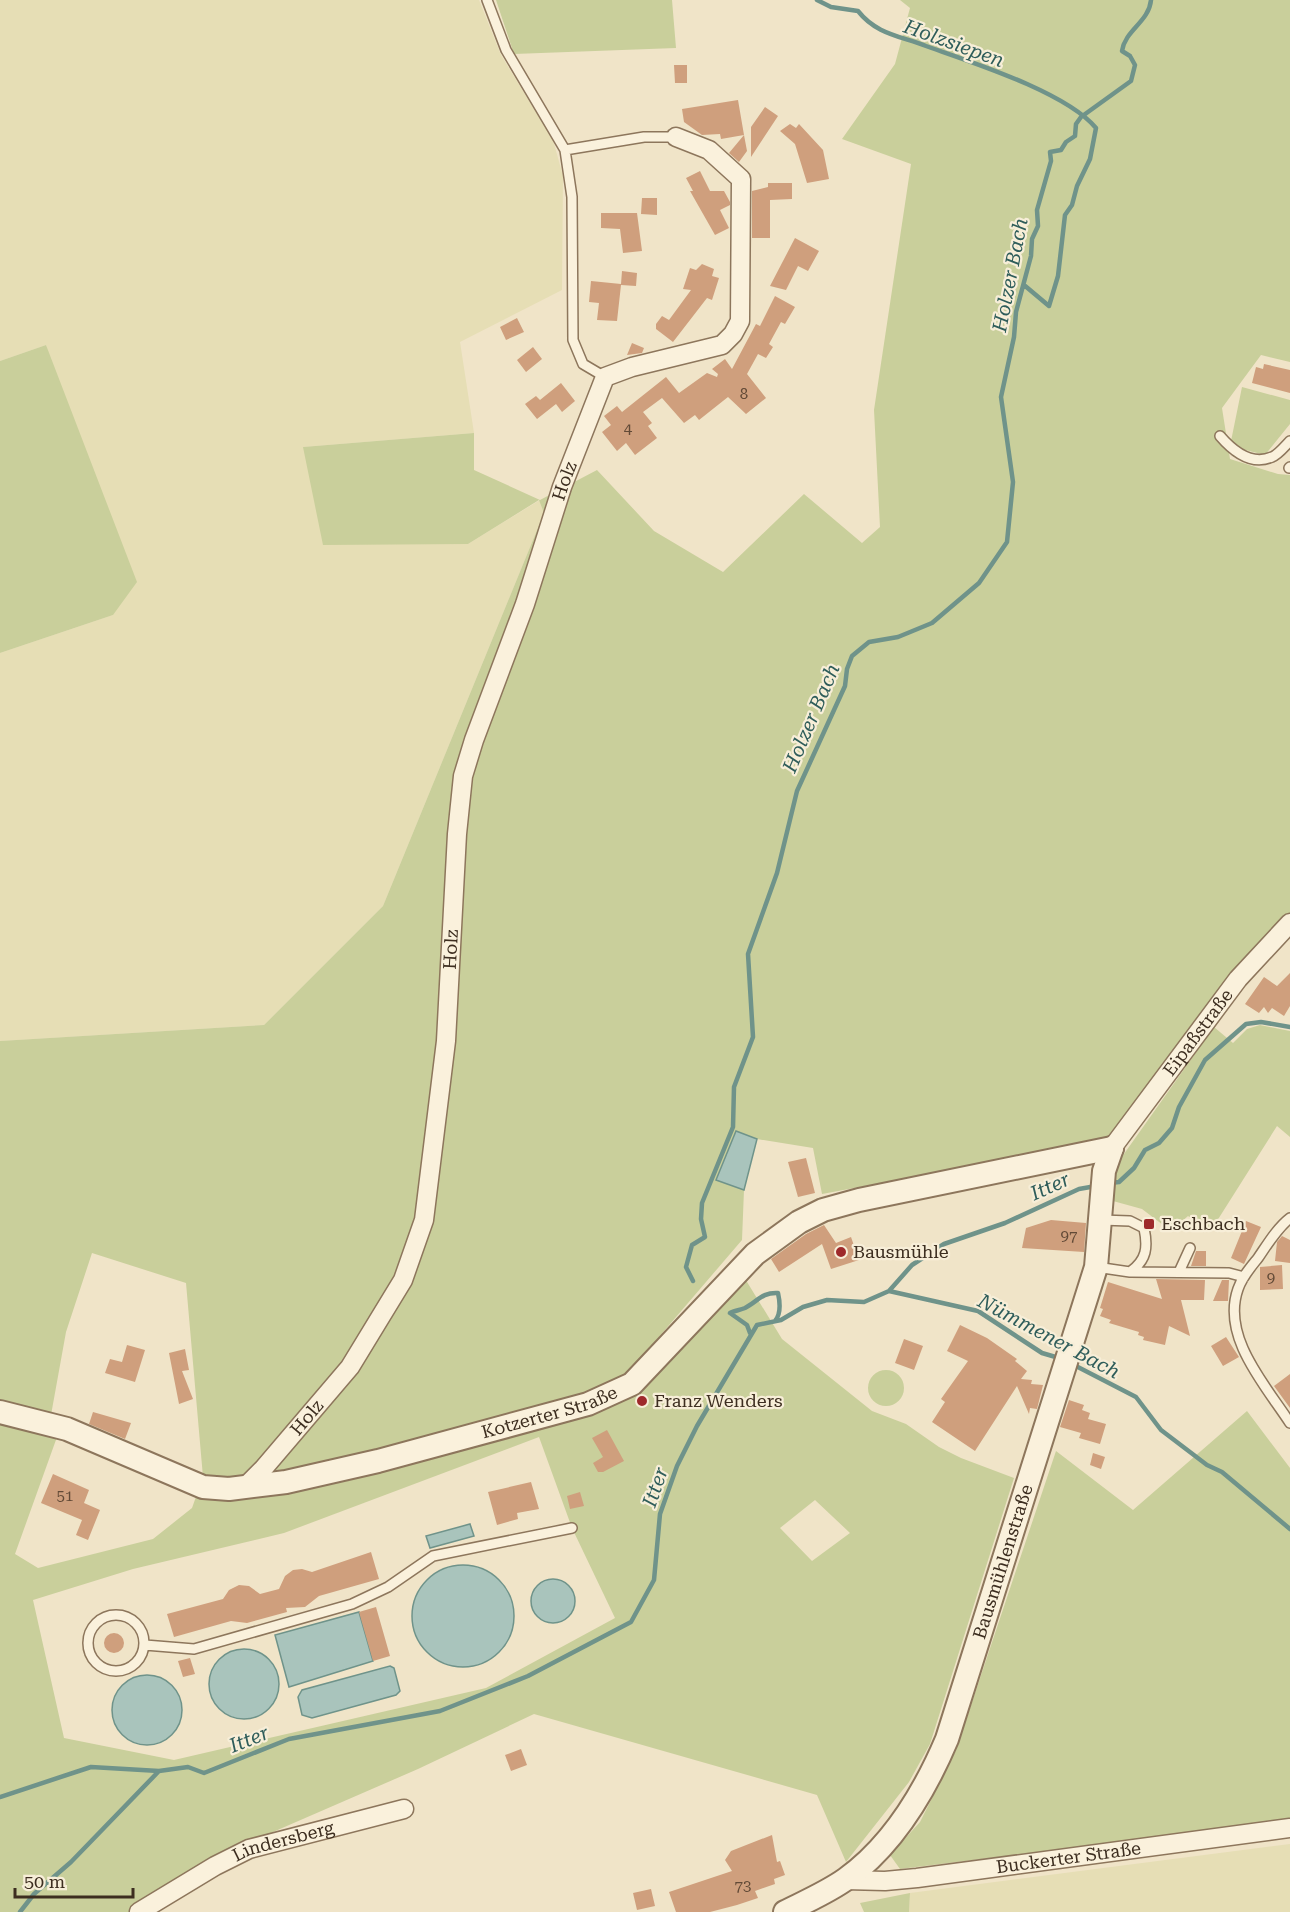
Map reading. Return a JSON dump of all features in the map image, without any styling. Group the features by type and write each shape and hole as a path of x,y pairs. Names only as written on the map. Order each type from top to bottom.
{"street":[{"path":"605,377 723,345 740,321 741,179 709,150 676,137"},
{"name":"Holz","path":"245,1487 263,1470 350,1367 403,1280 424,1220 446,1041 457,834 463,776 474,740 525,604 565,478 605,377"},
{"name":"Eipaßstraße","path":"1112,1148 1238,979 1290,923"},
{"name":"Kotzerter Straße","path":"0,1412 67,1429 203,1487 245,1487 286,1482 378,1461 598,1400 632,1384 755,1254 799,1222 823,1210 859,1200 1112,1148"},
{"name":"Bausmühlenstraße","path":"785,1912 845,1880 865,1863 905,1818 932,1774 947,1739 1096,1267 1103,1182 1112,1148"},
{"name":"Lindersberg","path":"139,1912 215,1866 249,1849 404,1809"},
{"name":"Buckerter Straße","path":"845,1880 885,1881 917,1878 1290,1828"}],"lane":[{"path":"487,0 506,50 565,150 572,197 573,340 583,364 605,377"},
{"path":"565,150 644,137 676,137"},
{"path":"1220,436 1238,454 1258,459 1272,457 1290,441"},
{"path":"1290,1218 1244,1277 1237,1291 1236,1329 1248,1360 1290,1423"},
{"path":"1100,1220 1130,1221 1144,1228 1146,1254 1139,1265 1130,1272"},
{"path":"1179,1272 1190,1248"},
{"path":"1096,1267 1130,1272 1229,1272 1244,1277"},
{"path":"145,1645 194,1649 205,1646 352,1604 388,1587 433,1556 572,1528"},
{"path":"123,1616 139,1627 145,1645 143,1654 131,1667 114,1672 98,1665 89,1650 88,1641 96,1623 104,1618 123,1616"}],"shaded area":[{"path":"0,0 479,0 501,55 553,140 563,176 562,290 460,342 474,433 303,447 468,544 540,500 544,513 383,906 264,1025 0,1041 0,653 113,615 46,345 0,361"},
{"path":"1290,1844 1290,1912 909,1912 910,1893"}],"green space":[{"path":"496,0 672,0 676,48 514,54"},
{"path":"900,0 1290,0 1290,362 1261,355 1222,408 1230,459 1278,474 1290,475 1290,914 1236,973 1111,1140 822,1194 813,1148 757,1139 744,1190 742,1240 652,1345 665,1361 744,1277 782,1339 872,1411 906,1424 939,1447 961,1458 1014,1478 930,1744 909,1782 846,1862 817,1795 534,1714 418,1769 234,1849 134,1912 0,1912 0,1421 57,1437 15,1554 38,1568 153,1539 192,1508 203,1477 186,1283 92,1253 66,1332 51,1415 0,1402 0,1041 264,1025 383,906 544,513 539,500 468,544 323,545 303,447 474,433 474,470 540,500 597,470 654,531 723,572 804,494 862,543 880,527 874,410 911,164 842,139 895,64 910,8","holes":["539,1437 572,1528 615,1618 486,1688 174,1760 64,1738 33,1600 133,1569 284,1533","815,1500 850,1533 812,1561 780,1528"]},
{"path":"46,345 137,582 113,615 0,653 0,361"},
{"path":"1242,387 1290,400 1290,424 1265,455 1230,446"},
{"path":"1260,1025 1290,1031 1290,1137 1277,1126 1210,1232 1188,1216 1171,1231 1142,1209 1113,1201 1114,1168 1214,1027 1233,1043 1247,1029"},
{"path":"886,1370 899,1375 904,1388 899,1401 886,1406 873,1401 868,1388 873,1375"},
{"path":"1247,1411 1290,1468 1290,1821 900,1869 890,1855 920,1822 956,1750 1056,1451 1133,1510"},
{"path":"910,1893 909,1912 864,1912 860,1903"}],"water":[{"path":"736,1131 757,1139 744,1190 716,1180"},
{"path":"470,1524 474,1536 430,1548 426,1536"},
{"path":"463,1565 483,1569 499,1580 510,1596 514,1616 510,1636 499,1652 483,1663 463,1667 443,1663 427,1652 416,1636 412,1616 416,1596 427,1580 443,1569"},
{"path":"553,1579 568,1586 575,1601 568,1616 553,1623 538,1616 531,1601 538,1586"},
{"path":"359,1612 373,1661 289,1687 275,1635"},
{"path":"244,1649 257,1652 269,1659 276,1671 279,1684 276,1697 269,1709 257,1716 244,1719 231,1716 219,1709 212,1697 209,1684 212,1671 219,1659 231,1652"},
{"path":"390,1666 394,1668 400,1691 396,1695 312,1718 302,1715 298,1697 302,1690"},
{"path":"147,1675 160,1678 172,1685 179,1697 182,1710 179,1723 172,1735 160,1742 147,1745 134,1742 122,1735 115,1723 112,1710 115,1697 122,1685 134,1678"}],"building":[{"path":"674,65 687,65 687,83 675,83"},
{"path":"738,100 744,135 721,139 720,134 702,135 684,122 682,109"},
{"path":"765,107 778,116 751,157 751,127"},
{"path":"790,124 796,128 799,124 823,150 829,179 807,183 795,144 780,131"},
{"path":"744,135 747,151 739,162 729,153"},
{"path":"700,171 710,191 724,191 730,202 730,205 720,210 729,228 715,235 690,191 693,191 686,178"},
{"path":"768,183 792,183 792,199 770,200 770,238 752,238 752,191 768,187"},
{"path":"642,198 657,198 657,215 641,214"},
{"path":"601,213 637,213 642,251 623,253 620,229 601,228"},
{"path":"795,238 819,251 808,271 798,266 786,290 770,286"},
{"path":"702,264 714,269 712,276 719,278 712,300 707,298 673,342 656,329 656,324 662,316 669,320 691,290 683,289 690,268 696,270"},
{"path":"622,271 637,273 636,286 621,285 617,321 597,320 599,303 589,302 591,281 621,284"},
{"path":"775,296 795,307 785,324 781,322 769,344 773,347 766,358 758,354 747,374 766,398 746,414 728,397 699,420 695,415 684,423 662,398 643,412 652,423 648,426 657,438 635,455 626,443 617,451 602,432 611,425 604,416 617,406 622,412 666,377 679,393 707,373 717,377 718,374 712,369 725,359 732,369 756,324 760,326"},
{"path":"517,318 524,332 506,340 500,327"},
{"path":"632,343 644,348 642,353 627,355"},
{"path":"533,347 542,359 526,372 517,360"},
{"path":"1264,364 1290,370 1290,393 1252,383 1256,367 1263,369"},
{"path":"561,383 575,401 562,412 556,404 537,419 525,404 536,396 540,400"},
{"path":"1290,973 1290,1006 1284,1016 1272,1008 1268,1013 1264,1007 1259,1013 1245,1004 1264,977 1277,986"},
{"path":"806,1158 815,1193 798,1197 788,1162"},
{"path":"1051,1220 1086,1223 1084,1252 1022,1248 1026,1228"},
{"path":"1246,1221 1261,1227 1244,1264 1231,1258"},
{"path":"824,1225 836,1243 851,1237 859,1260 831,1269 822,1244 779,1272 771,1259 806,1234"},
{"path":"1282,1236 1290,1240 1290,1263 1275,1261 1277,1242"},
{"path":"1196,1251 1206,1251 1206,1266 1191,1266"},
{"path":"1282,1265 1283,1289 1260,1290 1260,1267"},
{"path":"1156,1279 1205,1280 1204,1300 1181,1300 1190,1336 1169,1326 1165,1345 1143,1340 1144,1337 1138,1335 1139,1332 1109,1323 1111,1320 1100,1316 1103,1309 1100,1308 1108,1282 1162,1299"},
{"path":"1222,1280 1229,1280 1228,1301 1213,1301"},
{"path":"960,1325 987,1338 1017,1359 1015,1361 1027,1371 1021,1379 1032,1380 1031,1384 1043,1385 1037,1409 1030,1408 1029,1414 1017,1386 975,1451 932,1422 945,1402 941,1399 968,1361 947,1351"},
{"path":"1226,1337 1239,1357 1223,1366 1211,1346"},
{"path":"904,1339 923,1346 914,1370 895,1363"},
{"path":"127,1345 145,1350 135,1382 105,1373 110,1359 122,1362"},
{"path":"185,1349 189,1370 182,1371 193,1399 179,1404 169,1353"},
{"path":"1290,1374 1290,1408 1274,1386"},
{"path":"1069,1400 1084,1405 1082,1410 1090,1413 1088,1419 1106,1424 1100,1444 1079,1438 1081,1433 1060,1427"},
{"path":"93,1412 131,1423 125,1439 89,1424"},
{"path":"607,1430 624,1461 603,1472 598,1472 593,1463 603,1457 592,1438"},
{"path":"1093,1453 1105,1457 1101,1469 1090,1465"},
{"path":"53,1474 89,1490 84,1503 100,1510 88,1540 76,1535 82,1520 41,1503"},
{"path":"531,1482 539,1509 517,1513 518,1519 497,1525 488,1492"},
{"path":"580,1492 584,1506 570,1509 567,1496"},
{"path":"371,1552 379,1579 319,1596 305,1607 286,1608 287,1612 247,1623 231,1621 174,1637 167,1614 223,1599 229,1590 239,1585 249,1586 260,1594 279,1589 285,1576 293,1570 302,1569 312,1572"},
{"path":"376,1607 390,1656 373,1661 359,1612"},
{"path":"114,1633 121,1636 124,1643 121,1650 114,1653 107,1650 104,1643 107,1636"},
{"path":"190,1658 195,1674 183,1677 178,1661"},
{"path":"521,1749 527,1765 511,1771 505,1755"},
{"path":"772,1835 777,1862 780,1861 785,1875 774,1879 775,1884 755,1891 758,1898 710,1912 676,1912 669,1892 732,1871 725,1860 731,1851"},
{"path":"651,1889 655,1906 637,1910 633,1893"}],"waterway":[{"name":"Holzsiepen","path":"817,0 831,7 858,11 881,30 992,69 1041,90 1082,115 1096,128 1090,159 1077,186 1072,205 1065,215 1058,276 1049,306 1024,285"},
{"name":"Holzer Bach","path":"693,1281 686,1267 692,1245 705,1237 701,1219 702,1203 733,1127 734,1087 753,1037 748,954 777,873 797,791 845,686 847,669 852,656 869,642 898,637 932,623 979,583 1007,542 1013,482 1001,397 1014,337 1016,312 1031,256 1032,239 1038,226 1037,210 1051,161 1050,152 1061,150 1066,142 1075,136 1076,124 1081,117 1131,81 1135,65 1130,56 1122,51 1128,37 1146,14 1151,0"},
{"name":"Itter","path":"1110,1183 1119,1182 1134,1168 1145,1150 1159,1143 1172,1128 1179,1107 1205,1060 1246,1024 1261,1022 1290,1027"},
{"name":"Itter","path":"20,1912 34,1894 71,1862 159,1771 188,1767 204,1773 289,1739 440,1711 528,1676 631,1622 654,1580 660,1514 677,1466 697,1426 757,1325 781,1320 803,1307 827,1300 864,1302 889,1291 912,1265 944,1244 1005,1223 1079,1189 1096,1186"},
{"name":"Nümmener Bach","path":"889,1291 978,1311 1042,1353 1059,1358"},
{"path":"750,1333 747,1325 730,1313 745,1308 764,1296 778,1293 780,1304 775,1321"},
{"name":"Nümmener Bach","path":"1072,1364 1136,1397 1161,1430 1207,1465 1222,1472 1290,1529"},
{"path":"0,1797 91,1767 159,1771"}],"place":[{"name":"Eschbach","path":"1149,1224"},
{"name":"Bausmühle","path":"841,1252"},
{"name":"Franz Wenders","path":"642,1401"}]}
